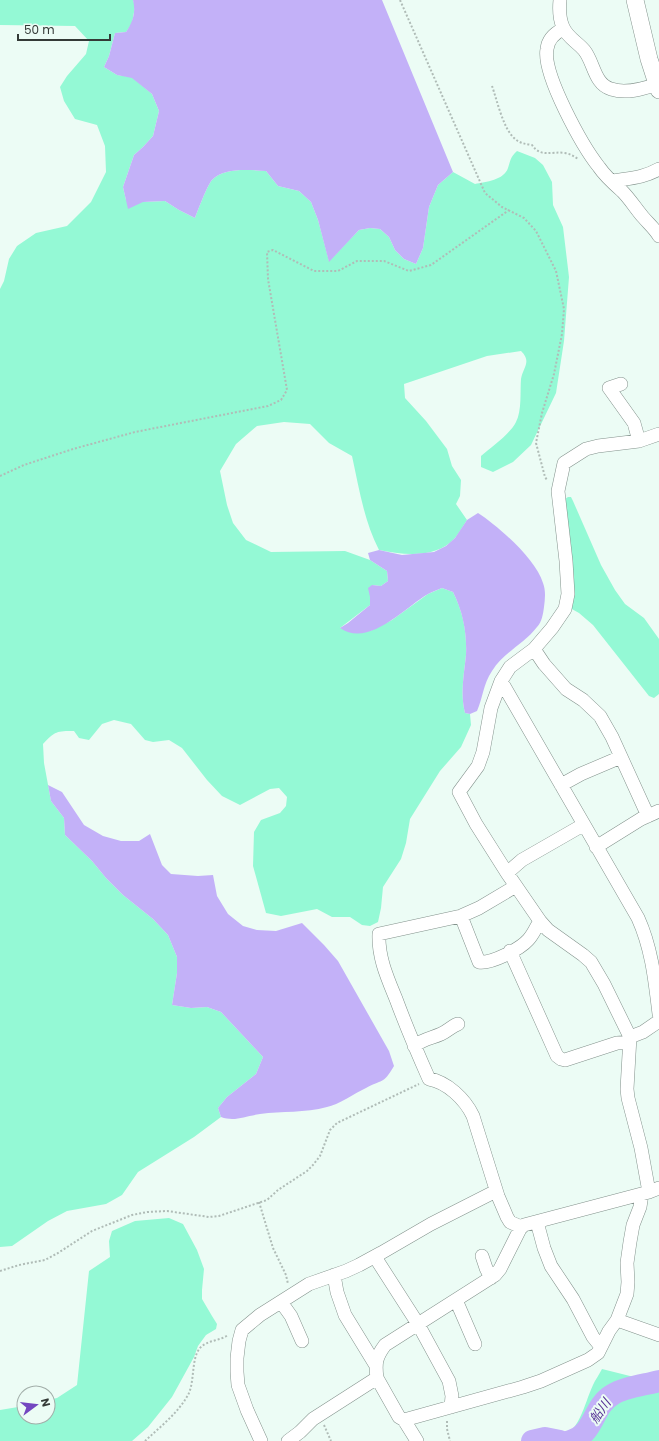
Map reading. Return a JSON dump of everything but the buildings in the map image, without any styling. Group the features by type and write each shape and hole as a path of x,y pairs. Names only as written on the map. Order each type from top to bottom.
{"main road":[{"path":"635,0 658,87"}],"street":[{"path":"560,0 558,10 563,29 584,50 597,77 605,86 612,89 632,91 658,87"},
{"path":"563,29 551,38 546,49 547,61 552,81 565,111 599,168 624,193 659,236"},
{"path":"612,182 648,175 659,169"},
{"path":"621,384 609,388 634,423 639,441"},
{"path":"404,1420 523,1387 541,1381 588,1360 598,1353 609,1331 617,1320 626,1294 628,1282 627,1263 633,1225 640,1207 650,1191 628,1098 627,1089 630,1040 604,984 591,962 548,930 540,921 476,824 459,792 478,766 483,752 492,708 501,681 510,667 534,649 552,628 565,609 568,594 558,491 564,463 586,449 639,441 659,434"},
{"path":"534,649 562,684 583,700 600,716 621,757 654,814 596,847"},
{"path":"501,681 638,918 652,957 659,1014"},
{"path":"561,785 581,774 621,757"},
{"path":"507,873 522,860 583,825"},
{"path":"516,886 479,908 461,916 379,934 378,946 382,963 414,1046 429,1079 437,1080 443,1084 464,1100 469,1107 496,1191 507,1217 510,1222 521,1227"},
{"path":"461,916 479,962 485,963 496,959 528,940 540,921"},
{"path":"510,951 557,1056 561,1059 565,1060 630,1040 659,1021"},
{"path":"414,1046 421,1041 442,1034 448,1031 452,1026 458,1024"},
{"path":"261,1441 238,1385 238,1341 242,1330 260,1315 309,1284 346,1271 375,1257 430,1224 496,1191"},
{"path":"375,1364 385,1345 491,1278 500,1269 521,1227 524,1225 650,1191"},
{"path":"537,1222 544,1248 551,1266 573,1299 593,1337 601,1347"},
{"path":"482,1256 491,1278"},
{"path":"375,1257 418,1324 449,1381 451,1391 449,1408"},
{"path":"334,1275 337,1292 345,1315 375,1364 377,1378 400,1417 404,1420 417,1441"},
{"path":"286,1299 291,1316 302,1341"},
{"path":"456,1300 475,1344"},
{"path":"617,1320 659,1335"},
{"path":"288,1441 313,1419 377,1378"}],"path":[{"path":"400,0 485,194 502,207 524,218 536,231 556,271 564,309 562,334 554,374 542,413 536,443 545,478 558,491"},
{"path":"492,86 503,116 514,138 524,144 532,145 536,151 542,153 555,152 568,154 599,168"},
{"path":"0,476 24,465 74,448 135,432 268,406 281,400 287,390 268,278 266,252 273,250 314,271 338,271 357,261 384,261 409,271 431,265 509,210"},
{"path":"0,1271 7,1268 45,1260 92,1231 132,1215 147,1212 167,1211 209,1217 219,1216 266,1200 306,1171 320,1156 330,1130 337,1123 429,1079"},
{"path":"259,1202 273,1248 286,1275 286,1299"},
{"path":"145,1441 174,1413 188,1395 192,1384 195,1360 200,1348 204,1344 224,1339 231,1333 242,1330"},
{"path":"449,1408 447,1429 450,1441"},
{"path":"320,1415 331,1441"}],"green space":[{"path":"0,0 133,0 135,6 132,24 126,32 115,33 109,56 104,67 117,75 132,77 152,94 159,111 153,136 134,155 123,187 126,200 143,202 165,201 195,218 208,187 212,180 217,176 230,171 238,170 266,171 278,186 299,191 311,202 318,220 329,261 359,230 370,228 380,229 389,237 395,250 404,259 416,264 423,248 429,207 438,185 453,172 475,184 499,178 506,172 512,157 517,151 535,158 543,165 552,182 553,205 563,227 569,277 564,341 556,393 531,445 513,462 493,472 481,467 481,456 505,436 513,427 518,417 520,407 521,379 526,365 526,358 521,351 487,356 404,384 405,398 426,421 447,449 452,466 461,480 460,496 456,504 467,520 455,538 447,545 439,549 419,554 379,550 369,528 352,456 329,443 310,424 284,422 257,426 236,444 220,471 227,505 233,523 246,540 271,552 345,551 370,560 387,571 388,581 381,586 372,585 370,605 340,628 370,631 392,620 428,594 442,588 453,592 459,607 464,622 466,647 463,698 465,713 470,714 471,725 461,747 440,771 410,819 406,843 401,859 383,887 378,922 370,926 362,925 350,917 332,917 317,909 281,916 266,913 253,866 254,832 261,820 280,813 286,806 287,797 279,788 270,789 240,805 222,796 207,780 182,748 169,740 153,742 145,740 131,724 114,720 102,724 89,740 79,738 74,731 64,731 54,734 43,744 44,763 51,801 64,818 65,835 92,861 123,895 153,919 168,935 177,957 177,973 172,1005 191,1008 207,1007 221,1012 263,1057 256,1074 227,1097 218,1108 221,1117 194,1137 138,1172 122,1195 106,1204 67,1211 48,1221 12,1246 0,1247 0,289 4,281 9,259 17,246 36,233 67,226 91,202 106,172 105,146 97,125 75,119 64,101 60,87 67,76 86,54 89,41 75,26 0,25"},
{"path":"571,497 601,565 615,590 625,604 644,618 659,639 659,694 654,698 649,696 593,625 579,613 570,608 565,499"},
{"path":"169,1218 183,1224 197,1250 204,1269 202,1299 217,1324 216,1329 206,1335 198,1346 194,1357 172,1397 148,1427 132,1441 0,1441 0,1410 16,1407 16,1425 56,1425 56,1398 77,1385 89,1271 110,1257 109,1241 112,1231 135,1221"},
{"path":"602,1369 630,1376 647,1378 659,1374 659,1441 521,1441 530,1439 554,1440 562,1438 569,1433 580,1418 594,1383"}],"shaded area":[{"path":"133,0 382,0 453,172 438,185 429,207 423,248 416,264 404,259 395,250 389,237 380,229 370,228 359,230 329,262 318,220 311,202 299,191 278,186 266,171 238,170 223,173 217,176 212,180 208,187 195,218 165,201 143,202 128,209 123,187 134,155 153,136 159,111 152,94 132,78 117,75 104,67 109,56 115,33 126,32 130,24 134,13"},
{"path":"478,513 506,535 533,564 543,583 545,598 543,615 539,625 497,664 489,676 477,711 470,714 465,713 463,698 466,655 465,631 462,615 453,592 442,588 430,593 386,624 374,630 363,633 351,633 340,628 370,605 368,588 372,585 381,586 388,581 387,571 370,560 368,553 379,550 402,555 434,552 446,546 455,538 467,520"},
{"path":"48,785 62,792 84,825 103,836 121,841 139,841 150,834 162,865 171,874 198,876 213,875 217,896 228,914 243,926 257,930 276,931 302,923 338,961 389,1051 394,1066 385,1079 336,1104 319,1109 260,1114 236,1119 221,1117 218,1108 227,1097 256,1074 263,1057 221,1012 207,1007 191,1008 172,1005 177,973 177,957 168,935 153,919 123,895 92,861 65,835 64,818 51,801"}],"waterway":[{"name":"船川","path":"570,1441 578,1438 584,1433 605,1400 612,1395 628,1388 659,1381"},
{"name":"船川","path":"532,1441 545,1438 560,1441"}]}
